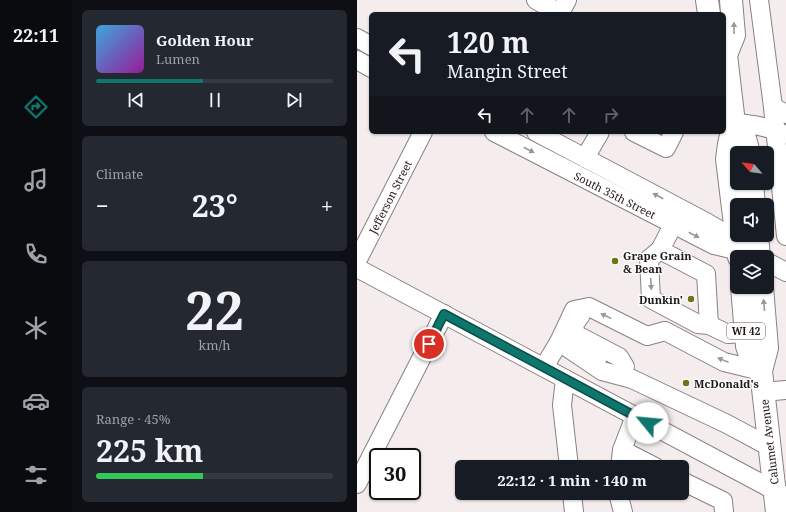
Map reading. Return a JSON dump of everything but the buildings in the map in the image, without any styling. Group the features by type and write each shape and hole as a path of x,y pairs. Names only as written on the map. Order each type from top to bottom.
{"main road":[{"path":"707,0 709,12"},
{"path":"726,52 734,35 731,0"},
{"path":"726,66 730,116 727,154 739,250"},
{"path":"730,116 745,135 747,146"},
{"name":"Calumet Avenue","path":"743,294 747,346 750,355 761,371"},
{"name":"Calumet Avenue","path":"763,294 767,348 761,371 763,392 781,493 777,512"}],"street":[{"path":"536,0 558,12"},
{"path":"561,12 567,0"},
{"path":"759,0 779,110 786,236"},
{"path":"357,38 369,45"},
{"path":"357,60 369,67"},
{"path":"730,116 751,124 780,132"},
{"name":"Jefferson Street","path":"357,261 422,134"},
{"name":"South 35th Street","path":"498,134 673,225 714,245 734,250"},
{"name":"South 35th Street","path":"540,134 706,222 728,235 738,250"},
{"path":"585,158 599,134"},
{"path":"638,134 666,148 672,134"},
{"path":"673,225 660,250 649,260 651,299 699,324 709,325 728,334 746,332"},
{"path":"660,250 706,274 709,325"},
{"path":"774,266 786,272"},
{"path":"357,268 781,493"},
{"path":"544,367 566,338 574,310 589,307 647,336 665,331 724,362 761,371"},
{"path":"357,484 444,314"},
{"path":"566,338 602,371 629,373 727,424 776,459"},
{"path":"615,405 629,373"},
{"path":"565,378 562,405 568,460"},
{"path":"763,392 786,390"},
{"path":"621,459 635,416"},
{"path":"689,484 723,501 724,512"},
{"path":"573,500 575,512"},
{"path":"620,500 623,512"}],"place":[{"name":"Grape Grain & Bean","path":"615,261"},
{"name":"Dunkin'","path":"691,299"},
{"name":"McDonald's","path":"686,383"}],"route":[{"path":"429,344 444,314 648,423"}]}
